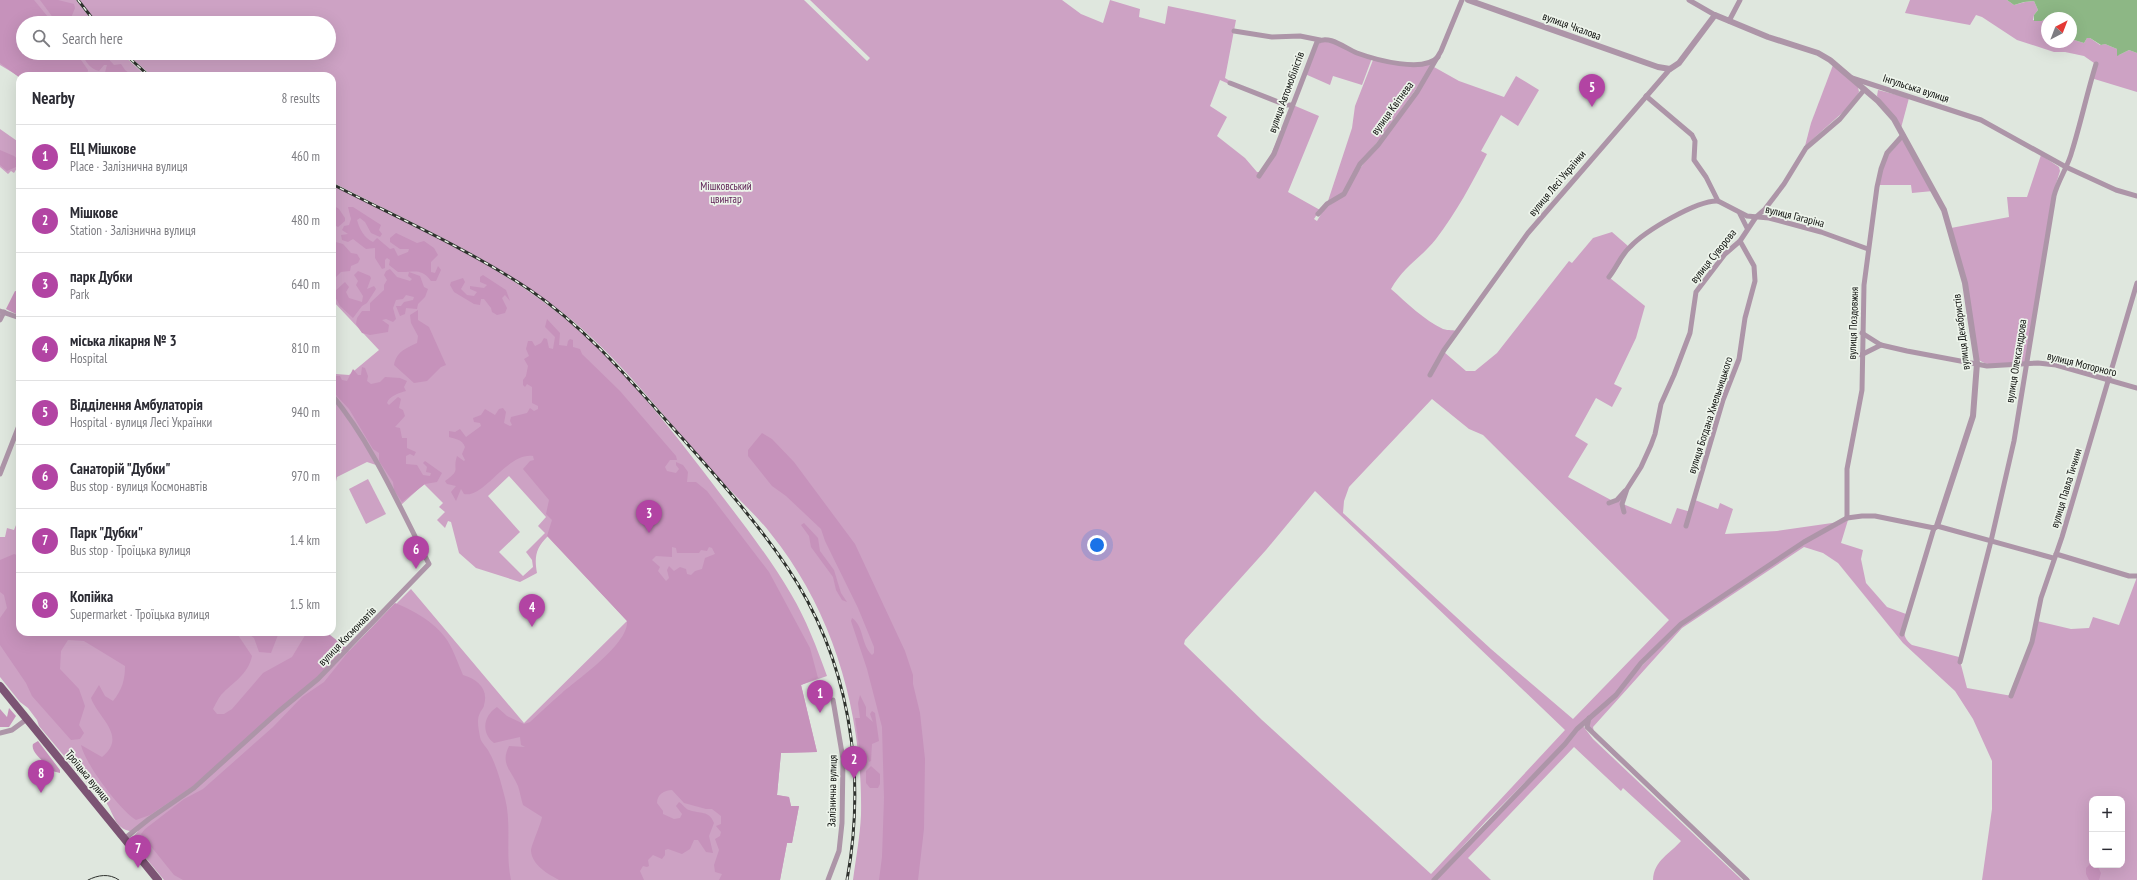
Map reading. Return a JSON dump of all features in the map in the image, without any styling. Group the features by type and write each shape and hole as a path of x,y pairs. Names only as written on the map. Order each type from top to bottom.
{"main road":[{"name":"Троїцька вулиця","path":"0,686 158,880"}],"street":[{"name":"вулиця Квітнева","path":"1318,214 1348,188 1360,164 1378,145 1417,92 1438,57 1462,0"},
{"name":"вулиця Чкалова","path":"1468,0 1658,68 1670,69"},
{"name":"Інгульська вулиця","path":"1689,0 1729,21 1768,37 1818,53 1830,60 1847,76 1981,120 2066,167 2116,190 2137,196"},
{"path":"1729,21 1740,0"},
{"name":"вулиця Лесі Українки","path":"1430,376 1444,350 1528,233 1646,96 1670,69 1678,63 1715,15"},
{"path":"1234,31 1272,38 1300,36 1345,46 1363,54 1412,66 1428,64 1438,57"},
{"name":"вулиця Автомобілістів","path":"1259,176 1274,154 1314,45 1320,40"},
{"name":"вулиця Олександрова","path":"1960,662 1991,541 2014,441 2027,364 2032,320 2054,196 2060,175 2066,167 2073,150 2083,105 2096,64"},
{"name":"вулиця Декабристів","path":"1847,76 1885,108 1903,135 1944,210 1965,283 1977,363 1973,416 1902,634"},
{"path":"1230,83 1286,105 1291,105"},
{"name":"вулиця Суворова","path":"1609,503 1617,500 1627,489 1641,467 1655,434 1661,404 1674,375 1693,323 1696,292 1725,254 1740,241 1747,228 1765,209 1784,184 1806,148 1840,119 1864,90"},
{"path":"1609,277 1630,246 1650,230 1703,203 1718,201 1706,177 1694,160 1694,141 1692,135 1646,96"},
{"name":"вулиця Поздовжня","path":"1847,518 1847,469 1861,400 1864,284 1868,249 1881,169 1887,153 1903,135"},
{"name":"вулиця Гагаріна","path":"1718,201 1740,214 1769,218 1821,232 1868,249"},
{"path":"1740,214 1747,228"},
{"name":"вулиця Богдана Хмельницького","path":"1686,526 1726,393 1739,359 1745,318 1755,281 1754,266 1740,241"},
{"name":"вулиця Павла Тичини","path":"2011,696 2032,642 2037,610 2137,283"},
{"path":"0,320 2,311 16,316"},
{"name":"вулиця Моторного","path":"1862,333 1881,345 1969,364 1977,363 1992,366 2027,364 2056,365 2137,388"},
{"path":"1861,355 1881,345"},
{"name":"вулиця Космонавтів","path":"124,839 149,818 194,788 278,712 318,679 428,564 372,454 360,434 336,401"},
{"path":"0,474 16,433"},
{"name":"вулиця Суворова","path":"1624,512 1622,504 1627,489"},
{"path":"1434,880 1585,725 1589,718 1616,695 1641,663 1681,624 1804,542 1847,518 1875,516 1936,527 2128,576 2137,576"},
{"name":"Залізнична вулиця","path":"828,880 839,851 842,816 843,759 833,700"},
{"path":"0,733 12,730 27,719"},
{"path":"1585,725 1747,880"}],"green space":[{"path":"0,0 76,0 89,16 16,16 16,60 129,60 142,72 16,72 16,75 0,65"},
{"name":"Мішковський цвинтар","path":"79,0 804,0 867,61 870,58 810,0 1062,0 1081,14 1103,23 1110,0 1140,9 1139,17 1165,24 1168,6 1236,20 1225,78 1230,81 1229,84 1220,80 1210,106 1227,117 1217,136 1245,158 1257,172 1263,172 1293,105 1319,116 1288,192 1320,210 1314,219 1317,221 1324,209 1337,200 1434,67 1459,81 1504,97 1516,76 1539,90 1518,126 1501,115 1481,151 1487,154 1457,208 1436,239 1401,274 1391,289 1429,321 1443,329 1458,332 1444,352 1466,371 1475,371 1497,353 1569,261 1572,263 1593,238 1612,232 1628,246 1621,263 1610,278 1645,306 1636,338 1614,384 1622,388 1612,407 1596,398 1575,436 1588,444 1568,477 1611,500 1616,499 1626,488 1623,504 1671,524 1677,508 1691,512 1695,500 1718,509 1720,503 1733,509 1725,534 1777,531 1839,522 1680,623 1627,681 1486,821 1432,880 853,880 861,815 857,740 850,703 840,666 828,631 812,597 793,564 761,522 718,478 623,369 570,318 525,285 471,253 336,184 336,72 147,72 134,60 336,60 336,16 92,16","holes":["1432,399 1469,429 1483,435 1669,620 1573,719 1491,649 1343,513 1344,501 1349,487","1315,491 1565,730 1431,874 1262,720 1184,644 1185,640 1266,550"]},
{"path":"1910,0 2007,0 2014,5 2034,1 2038,10 2034,15 2033,20 2041,21 2041,48 2017,40 1982,17 1976,15 1970,25 1905,13"},
{"path":"2087,38 2090,38 2100,45 2105,44 2117,49 2119,55 2129,50 2137,53 2137,92 2091,78 2094,63 2084,56 2065,52 2054,52 2042,48 2077,48 2077,41 2084,43"},
{"path":"1323,41 1345,46 1372,58 1362,85 1333,76 1330,85 1305,74 1315,46"},
{"path":"1373,60 1421,66 1431,64 1428,72 1384,134 1364,158 1343,193 1328,201 1352,128 1355,106"},
{"path":"1833,65 1858,87 1859,92 1851,105 1805,146 1811,123"},
{"path":"1878,90 1909,98 1901,128 1877,96"},
{"path":"0,129 16,140 16,170 14,173 11,171 8,174 0,167"},
{"path":"1902,139 1933,191 1912,193 1911,185 1879,185 1885,159"},
{"path":"2041,155 2059,167 2060,171 2056,184 2025,362 2001,365 1984,363 1979,360 1951,228 2009,217 2007,197 2027,197"},
{"path":"336,187 443,241 498,271 549,306 571,324 612,362 650,404 760,546 791,594 815,644 827,676 801,685 817,752 781,753 777,795 789,797 791,806 799,806 792,843 787,843 780,880 164,880 135,845 133,837 138,831 128,831 117,823 103,798 96,794 39,726 37,720 28,708 20,702 0,677 0,537 5,537 7,528 14,530 16,525 16,636 331,636 349,651 411,589 524,723 627,621 548,536 538,548 536,557 537,573 520,582 476,568 459,553 451,522 448,521 445,528 437,520 445,512 439,507 443,503 424,484 401,505 336,399 336,374 349,375 379,350 336,304","holes":["509,476 546,517 538,526 545,533 526,552 532,560 533,567 523,576 499,552 520,532 488,496"]},
{"path":"336,403 359,435 376,465 367,462 337,477 336,481"},
{"path":"368,479 386,514 366,524 349,489"},
{"path":"1848,520 1841,543 1863,550 1861,559 1866,583 1887,607 1906,614 1904,631 1908,642 1912,645 1959,657 1967,688 2012,696 2037,621 2071,629 2089,628 2093,617 2119,625 2137,577 2137,880 1982,880 1992,809 1992,761 1973,719 1955,691 1903,643 1838,563 1823,553 1804,547 1682,628 1593,727 1594,733 1750,880 1745,880 1594,737 1588,727 1589,721 1679,627 1805,543"},
{"path":"1583,726 1593,739 1742,880 1653,880 1656,867 1659,862 1681,841 1623,788 1621,791 1574,747 1468,858 1491,880 1436,880"}],"shaded area":[{"path":"0,0 34,0 47,16 16,16 16,60 81,60 88,70 88,72 16,72 16,75 0,63"},
{"path":"40,0 58,0 74,4 75,8 72,16 52,16"},
{"path":"2007,0 2137,0 2137,53 2129,50 2117,56 2117,49 2105,44 2101,45 2090,38 2087,38 2084,43 2077,41 2077,12 2041,12 2041,21 2034,21 2034,15 2038,10 2034,1 2014,5"},
{"path":"86,60 109,60 114,65 121,64 128,72 105,72 107,65 104,65 99,71 88,64"},
{"path":"0,150 16,158 16,167 7,171 0,165"},
{"path":"336,207 345,218 345,221 338,227 336,226"},
{"path":"348,207 353,207 381,225 379,230 382,234 380,237 371,233 365,222 360,218 357,220 367,238 373,242 377,238 390,249 394,248 398,256 408,252 409,249 400,249 390,242 390,238 396,233 417,243 424,241 434,248 438,255 431,262 431,272 435,273 438,266 441,270 436,281 431,281 420,272 398,272 389,265 390,260 387,258 385,260 385,268 382,269 375,258 375,248 366,249 353,239 348,242 342,240 341,235 348,234 342,230 344,226 349,225 351,219"},
{"path":"336,242 343,244 351,253 357,254 360,259 358,263 351,266 350,271 341,272 336,277"},
{"path":"390,269 397,277 410,281 412,279 408,276 409,272 420,276 424,287 428,289 425,297 418,304 417,309 406,308 405,314 400,316 396,306 401,306 404,302 413,300 414,297 406,295 403,299 396,300 393,308 396,319 393,322 386,319 382,320 389,325 388,332 370,335 362,333 356,324 357,318 362,311 370,311 370,303 384,290 384,285 387,280 384,275 386,271"},
{"path":"358,271 370,276 371,278 367,289 374,286 376,289 367,303 362,306 353,318 340,306 336,299 336,290 345,282 349,287 346,292 349,298 362,302 363,296 356,285 358,281 354,275"},
{"path":"483,275 506,290 510,301 505,295 502,298 507,308 505,313 497,315 492,312 491,308 484,299 481,299 480,305 474,304 454,292 450,285 451,282 463,278 465,282 461,289 467,295 474,296 477,292 470,289 470,286 484,288 487,285 480,282 480,277"},
{"path":"15,291 16,291 16,314 6,309"},
{"path":"418,310 418,320 429,327 446,365 441,367 427,381 414,383 394,365 399,353 417,343 418,336 411,323 410,315"},
{"path":"547,319 560,333 559,345 567,346 570,339 573,340 573,347 580,349 582,354 620,391 676,456 677,460 670,460 665,467 667,471 676,473 679,469 676,462 683,465 688,472 687,482 696,482 707,491 769,572 810,648 818,678 801,685 817,752 781,753 777,795 789,797 791,806 799,806 792,843 787,843 780,880 719,880 722,874 715,872 714,865 719,850 715,839 720,836 721,832 716,826 721,824 721,816 712,809 706,809 684,803 672,790 664,792 657,800 663,814 674,819 680,818 682,814 676,806 679,802 688,809 710,816 714,823 709,836 713,853 706,852 698,840 694,840 690,849 682,854 668,849 665,850 665,855 662,859 653,855 648,860 649,866 643,866 640,871 644,880 559,880 550,875 534,861 531,848 542,817 523,805 518,786 506,762 509,746 525,747 521,745 520,737 494,743 487,734 485,725 486,720 492,711 497,707 507,716 524,724 530,722 612,650 620,640 625,630 627,621 547,536 552,520 546,514 549,500 523,469 530,461 534,460 533,456 523,457 514,461 480,490 472,494 464,494 461,489 456,501 451,492 456,486 447,484 445,481 456,470 457,456 464,461 465,460 462,454 465,447 464,444 449,437 449,431 455,432 460,429 466,437 481,426 480,423 474,422 473,418 481,415 485,409 495,415 499,409 503,408 506,412 504,423 510,426 512,425 510,421 511,417 527,413 530,408 534,411 538,409 538,406 532,403 532,387 527,384 525,387 523,385 523,380 526,376 528,366 524,359 529,356 526,349 528,341 532,341 535,346 541,343 544,338 547,339 549,348 553,349 555,337 545,327","holes":["672,547 676,548 677,553 699,553 701,550 707,551 709,547 712,548 715,554 705,558 702,569 695,571 691,575 687,574 686,569 680,567 674,571 669,566 667,570 669,578 666,581 658,571 660,567 652,560 656,556 672,557"]},
{"path":"362,367 365,368 368,376 367,381 371,384 380,382 385,377 400,378 407,381 404,387 406,391 392,397 387,403 389,405 398,397 401,399 399,408 403,410 405,416 395,427 400,428 402,438 407,438 407,448 416,452 414,456 410,454 406,456 406,464 417,465 423,475 430,476 431,473 426,472 427,467 423,463 425,461 442,473 437,482 425,484 402,502 394,490 393,482 379,461 379,453 373,449 349,409 336,395 336,376 340,376 342,380 347,381 353,369 358,375 361,375"},
{"path":"762,433 772,439 794,462 855,544 905,651 913,675 913,684 920,713 925,759 924,829 918,880 879,880 882,857 884,798 882,727 867,669 851,621 852,618 859,626 868,651 872,655 874,653 874,647 858,608 825,541 821,529 786,496 772,486 748,456 748,450"},
{"path":"804,523 818,538 820,551 834,570 841,593 847,602 842,600 836,590 833,577 811,547 809,536 801,525"},
{"path":"14,554 16,555 16,636 239,636 252,656 244,673 219,698 213,709 217,714 224,714 232,709 263,673 292,657 305,636 331,636 347,648 330,666 193,786 150,815 136,820 121,807 104,786 89,763 81,745 102,757 109,749 112,742 112,734 91,698 99,685 105,696 113,701 119,693 122,685 125,666 84,641 68,640 61,651 60,669 79,689 85,706 79,725 84,733 80,739 71,740 32,696 26,683 0,645 0,618 7,608 4,595 0,592 0,560"},
{"path":"395,603 420,615 442,633 448,641 463,675 477,682 485,694 484,707 480,712 478,722 481,739 492,757 497,769 505,798 508,818 509,870 511,880 183,880 174,875 141,834 145,829 184,799 203,789 273,727 302,697 324,682 349,651"},
{"path":"251,636 278,636 271,653 259,652 254,638"},
{"path":"860,695 866,707 866,716 873,722 870,714 872,711 875,713 879,741 872,744 871,761 869,762 865,751 863,759 861,760 855,718 860,718 858,703"},
{"path":"9,708 16,716 9,727 0,727 0,709 7,717"},
{"path":"38,741 60,770 60,773 52,771 36,754 33,744"},
{"path":"871,766 880,774 880,784 878,788 870,788 866,783 866,771"},
{"path":"2089,865 2089,868 2098,868 2101,873 2099,880 2089,880 2086,874 2086,868"}],"tram line":[{"path":"88,880 104,876 111,876 119,880"}],"railway":[{"path":"78,0 91,16"},
{"path":"132,60 145,72"},
{"path":"336,186 482,261 530,290 570,321 606,355 657,410 733,496 761,531 787,567 808,602 825,639 839,678 848,717 853,757 855,798 853,839 847,880"}],"place":[{"name":"Відділення Амбулаторія","path":"1592,107"},
{"name":"парк Дубки","path":"649,533"},
{"name":"Санаторій \"Дубки\"","path":"416,569"},
{"name":"міська лікарня № 3","path":"532,627"},
{"name":"ЕЦ Мішкове","path":"820,713"},
{"name":"Мішкове","path":"854,779"},
{"name":"Копійка","path":"41,793"},
{"name":"Парк \"Дубки\"","path":"138,868"}]}
